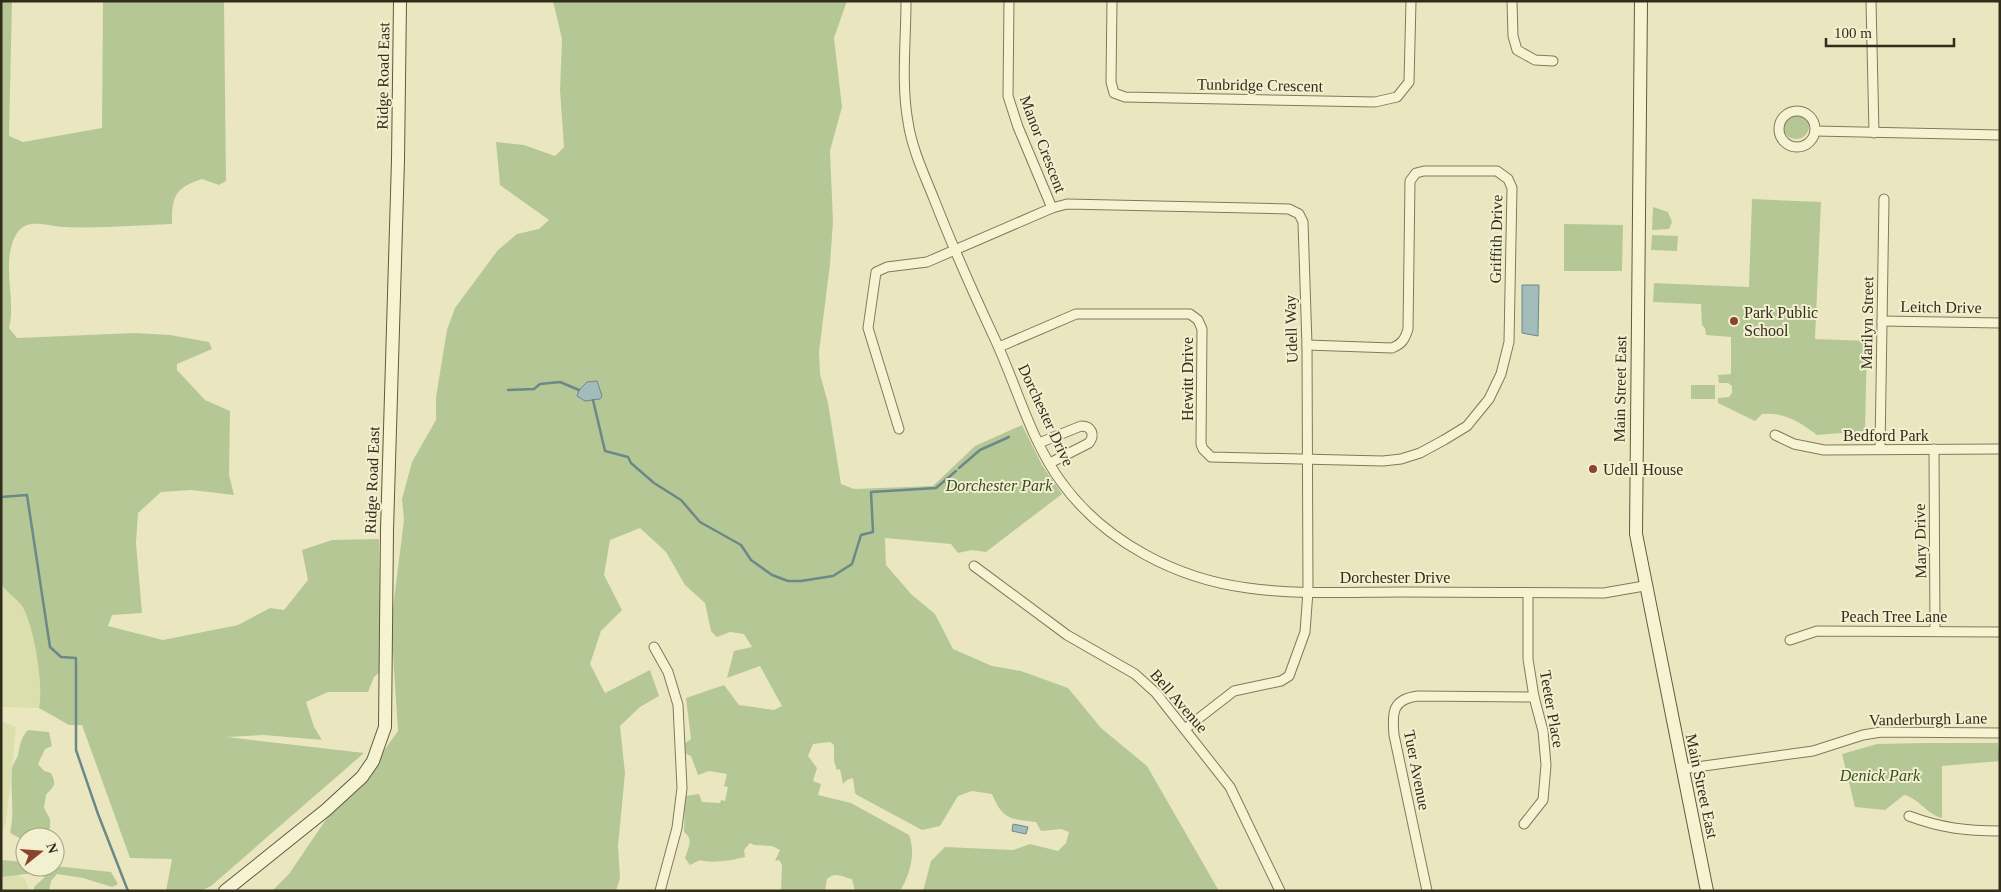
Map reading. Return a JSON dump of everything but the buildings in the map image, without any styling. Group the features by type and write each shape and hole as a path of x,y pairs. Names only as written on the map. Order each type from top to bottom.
{"main road":[{"name":"Ridge Road East","path":"225,891 326,810 362,777 373,761 384,726 387,530 398,160 400,1"},
{"name":"Main Street East","path":"1641,1 1636,534 1644,586 1707,891"}],"street":[{"name":"Dorchester Drive","path":"906,1 908,122 916,156 954,251 999,347 1039,443 1061,483 1108,530 1146,555 1201,578 1248,588 1308,591 1604,593 1644,586"},
{"name":"Manor Crescent","path":"1009,1 1008,96 1018,128 1052,208"},
{"name":"Tunbridge Crescent","path":"1112,1 1110,82 1114,93 1125,97 1375,102 1397,97 1409,82 1410,1"},
{"path":"1512,1 1512,36 1517,50 1535,60 1553,61"},
{"path":"1871,1 1874,133"},
{"path":"1796,110 1810,117 1815,131 1807,144 1792,147 1783,141 1778,127 1787,114 1796,110"},
{"path":"1815,131 2000,135"},
{"name":"Griffith Drive","path":"1307,345 1392,348 1400,345 1405,338 1408,329 1410,182 1416,173 1424,171 1497,171 1508,179 1512,188 1509,342 1501,374 1489,398 1467,426 1420,454 1402,459 1383,461 1308,460"},
{"name":"Marilyn Street","path":"1880,449 1884,198"},
{"name":"Udell Way","path":"899,429 868,328 876,272 887,267 920,264 1052,208 1067,204 1187,205 1288,209 1299,214 1303,222 1307,345 1308,591 1305,632 1289,676 1281,681 1234,691 1185,729"},
{"name":"Hewitt Drive","path":"999,347 1076,314 1190,314 1198,320 1202,328 1202,444 1206,454 1216,459 1308,460"},
{"name":"Leitch Drive","path":"1882,321 2000,323"},
{"path":"1039,443 1081,426 1089,428 1092,432 1092,439 1089,443 1050,463"},
{"name":"Bedford Park","path":"1774,435 1794,444 1824,450 2000,449"},
{"name":"Mary Drive","path":"1934,450 1935,632"},
{"name":"Bell Avenue","path":"974,566 1067,635 1135,674 1156,693 1238,800 1280,891"},
{"name":"Teeter Place","path":"1524,824 1543,800 1546,765 1543,731 1534,697 1528,658 1528,593"},
{"name":"Peach Tree Lane","path":"1790,640 1817,631 2000,632"},
{"path":"654,647 668,672 678,705 682,788 677,828 660,891"},
{"name":"Tuer Avenue","path":"1427,891 1394,735 1393,720 1396,706 1406,697 1418,696 1534,697"},
{"name":"Vanderburgh Lane","path":"1682,769 1813,751 1863,735 1880,732 2000,733"},
{"path":"1909,816 1927,823 1961,831 2000,831"}],"green space":[{"path":"1,1 12,1 9,136 23,142 102,128 103,1 224,1 226,181 219,185 202,179 180,190 174,200 172,224 92,228 32,224 23,227 17,233 10,253 11,319 9,328 17,338 135,333 170,335 209,342 212,349 177,364 177,370 205,400 230,411 229,475 234,495 191,490 161,492 138,513 136,543 142,613 112,615 108,626 163,640 238,625 270,608 284,610 308,580 302,550 332,540 379,539 381,671 374,677 368,692 328,692 306,702 314,727 322,740 264,735 227,737 364,753 211,886 200,891 166,891 172,859 130,858 82,725 69,725 39,708 39,671 30,627 22,606 1,583"},
{"name":"Dorchester Park","path":"553,1 847,1 834,38 842,107 830,151 833,222 830,264 819,352 820,374 828,403 841,484 854,489 933,486 975,446 1022,425 1042,465 1062,494 986,552 972,550 958,553 951,544 885,538 886,565 911,594 935,614 953,649 992,666 1021,671 1068,688 1101,728 1147,766 1219,891 923,891 931,861 945,847 1013,850 1030,844 1058,851 1066,843 1069,832 1061,829 1041,831 1036,822 1008,817 1000,809 992,794 972,791 958,796 940,826 922,830 857,795 853,778 843,784 840,769 837,770 834,761 834,745 830,742 813,744 808,756 817,768 813,781 821,784 818,795 851,803 909,835 912,849 911,864 907,878 900,891 855,891 852,879 833,875 827,879 825,891 781,891 782,865 779,860 775,861 780,850 772,846 750,843 744,850 745,857 716,862 700,860 690,865 685,858 690,841 684,832 685,796 699,794 702,802 720,803 721,800 725,801 728,787 724,786 727,774 709,771 698,775 691,756 684,753 684,744 691,739 686,698 724,685 739,705 774,710 782,706 760,666 727,678 734,651 752,647 744,634 730,632 717,637 711,631 705,603 685,585 666,552 640,528 610,540 604,575 622,610 601,631 590,664 605,693 650,670 659,696 640,707 620,726 625,773 618,846 620,878 616,891 272,891 289,874 327,818 368,773 398,731 391,624 404,520 402,499 412,462 436,420 436,397 447,330 455,308 498,250 517,234 539,229 549,220 500,185 496,142 524,145 555,156 564,147 560,90 562,39"},
{"path":"1796,113 1805,117 1809,126 1805,135 1796,139 1787,135 1783,126 1787,117"},
{"name":"Park Public School","path":"1752,199 1821,202 1815,339 1867,341 1865,431 1817,435 1785,416 1762,414 1755,421 1718,403 1718,398 1729,397 1732,393 1732,386 1728,383 1719,383 1718,375 1731,374 1731,337 1706,335 1705,328 1702,325 1701,304 1653,302 1654,283 1749,287"},
{"path":"1653,207 1668,212 1672,222 1669,229 1652,230"},
{"path":"1564,224 1623,225 1622,271 1564,271"},
{"path":"1652,235 1678,236 1677,251 1651,250"},
{"path":"1691,385 1715,385 1715,399 1691,399"},
{"path":"1,583 21,605 29,618 38,657 41,697 39,708 1,707"},
{"path":"1,721 16,727 6,822 1,836"},
{"path":"28,730 49,732 52,746 45,749 38,764 44,771 51,773 54,780 53,787 46,795 44,808 50,819 50,827 15,827 15,836 10,833 12,817 12,767 22,738"},
{"name":"Denick Park","path":"1998,743 2000,761 1942,766 1942,818 1904,795 1885,810 1855,807 1842,754 1877,744"},
{"path":"1,860 15,861 15,875 1,877"},
{"path":"65,867 111,872 118,884 112,887 83,878 65,875"},
{"path":"15,874 15,877 22,877 30,891 1,891 1,877"},
{"path":"45,877 54,877 51,881 49,891 34,891 34,887"}],"water":[{"path":"1522,285 1539,285 1538,336 1522,333"},
{"path":"597,381 602,396 600,399 585,401 577,396 579,390 587,382"},
{"path":"1013,824 1028,827 1026,834 1012,831"}],"waterway":[{"path":"508,390 534,389 540,384 560,382 579,390"},
{"path":"593,400 605,451 628,457 631,463 654,483 681,500 700,522 741,545 751,560 772,575 788,581 833,576 852,564 861,535 873,532 871,492 936,488 956,471"},
{"path":"959,468 980,450 1009,437"},
{"path":"1,497 27,495 50,647 61,657 76,658 76,750 98,814 128,891"}],"place":[{"name":"Park Public School","path":"1734,321"},
{"name":"Udell House","path":"1593,469"}]}
